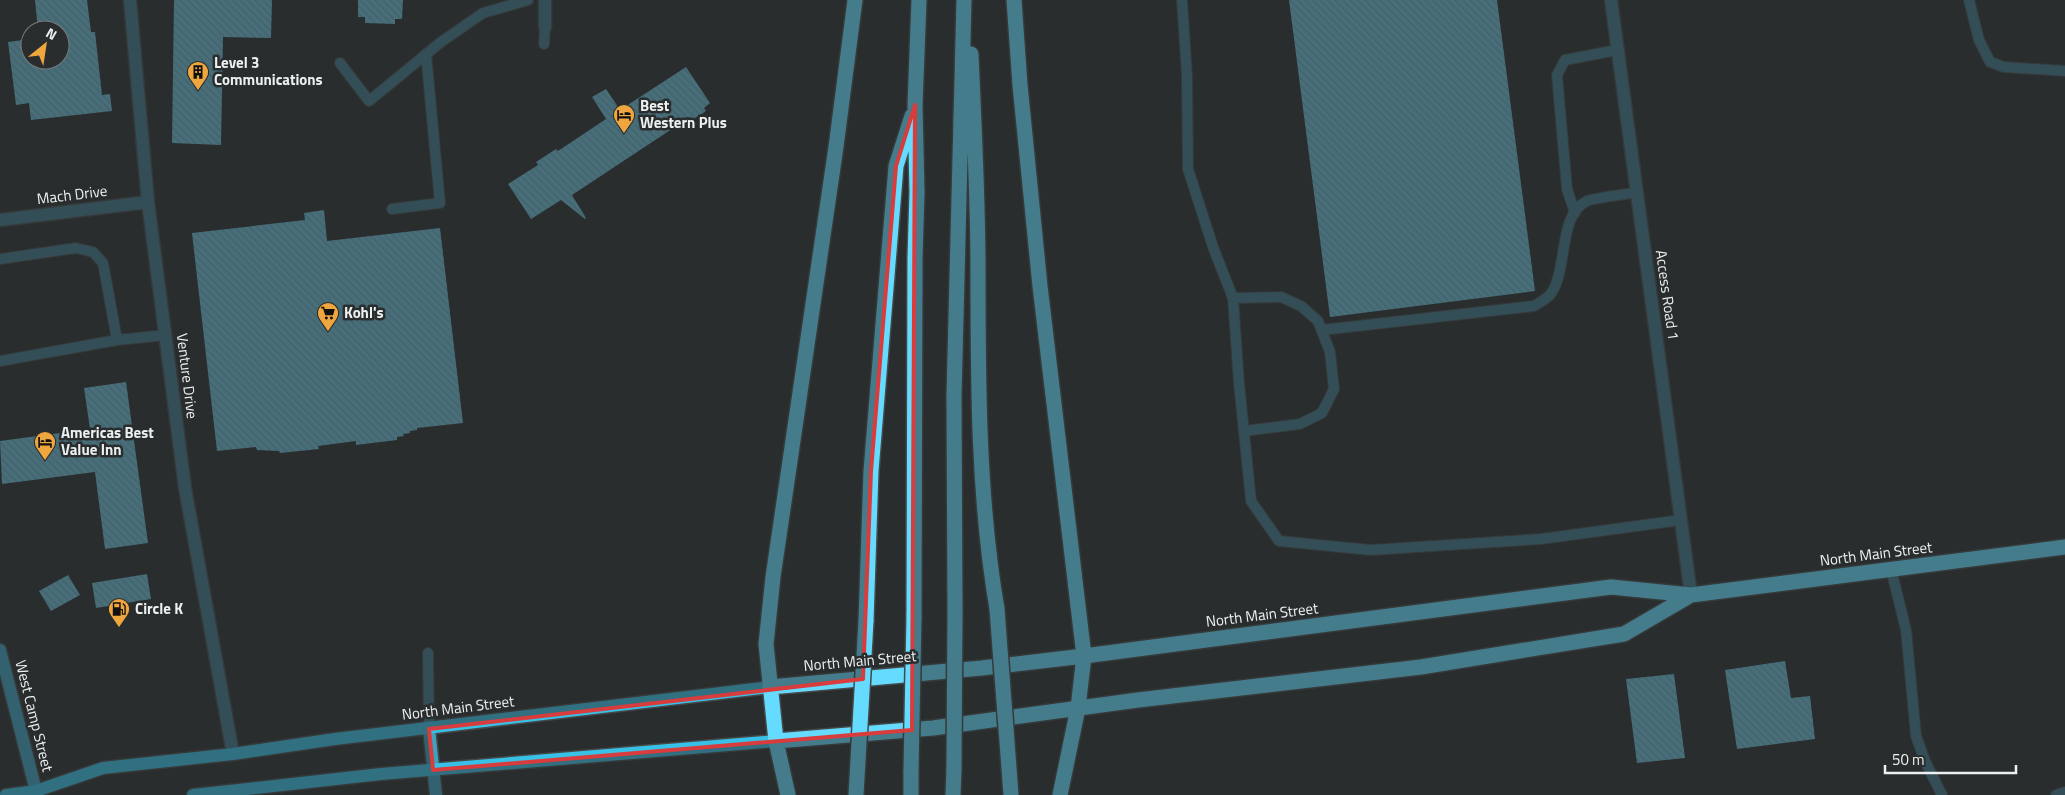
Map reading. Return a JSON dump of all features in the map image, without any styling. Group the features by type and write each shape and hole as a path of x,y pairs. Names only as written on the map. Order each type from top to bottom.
{"highway":[{"path":"788,795 776,740 766,644 772,577 836,147 855,0"},
{"path":"911,795 917,192 915,105 919,0"},
{"path":"953,795 955,612 954,396 964,0"},
{"path":"970,0 977,204 980,412 991,576 997,609 1011,795"},
{"path":"1014,0 1038,270 1084,656 1078,708 1060,795"},
{"path":"856,795 866,621 871,471 896,166 915,105"},
{"name":"North Main Street","path":"770,687 982,668 1084,656 1611,587 1691,595 2065,547"},
{"name":"North Main Street","path":"776,740 933,728 1078,708 1412,668 1624,634 1691,595"}],"main road":[{"name":"West Camp Street","path":"0,650 37,793"},
{"name":"North Main Street","path":"37,793 103,768 233,754 335,739 770,687"},
{"path":"428,729 436,795"},
{"name":"North Main Street","path":"200,795 433,770 776,740"},
{"name":"North Main Street","path":"6,795 37,793 57,795"}],"street":[{"name":"Venture Drive","path":"130,0 148,202 185,488 233,754"},
{"path":"545,0 545,27"},
{"name":"Access Road 1","path":"1611,0 1691,595"},
{"name":"Mach Drive","path":"0,220 148,202"}],"lane":[{"path":"340,63 369,101 426,54 483,13 528,0"},
{"path":"1182,0 1187,76 1188,169 1213,247 1233,298 1251,502 1279,541 1371,550 1541,540 1681,520"},
{"path":"1969,0 1979,40 1990,62 2004,67 2065,70"},
{"path":"544,44 545,27"},
{"path":"1575,213 1567,189 1557,75 1565,60 1618,50"},
{"path":"392,209 440,203 426,54"},
{"path":"1322,330 1534,306 1550,296 1560,275 1571,217 1587,202 1637,192"},
{"path":"0,259 76,248 93,252 103,263 118,340"},
{"path":"1233,298 1281,297 1302,306 1318,321 1322,330 1330,352 1334,389 1322,413 1300,424 1244,431"},
{"path":"0,361 118,340 166,335"},
{"path":"1891,569 1906,630 1916,736 1925,761 1942,795"},
{"path":"428,653 428,729"},
{"path":"2056,795 2065,792"}],"highlighted area":[{"path":"915,105 912,730 433,770 429,729 863,679 871,471 896,166"}],"building":[{"path":"35,0 87,0 91,32 95,32 102,95 110,94 112,111 31,120 29,103 16,105 8,42 20,40 20,70 70,70 70,20 37,20"},
{"name":"Level 3 Communications","path":"174,0 272,0 271,38 223,37 221,145 172,143"},
{"path":"358,0 403,0 402,19 395,19 395,24 365,23 365,17 358,17"},
{"path":"1289,0 1497,0 1535,291 1330,317"},
{"name":"Best Western Plus","path":"686,67 710,103 704,108 706,111 692,120 690,117 572,195 585,219 561,200 531,219 508,184 538,165 536,162 556,149 558,151 606,119 592,97 606,89 620,110"},
{"name":"Kohl's","path":"324,210 327,241 440,228 463,423 417,428 417,430 410,431 410,433 403,434 404,436 397,437 397,440 356,445 356,441 318,446 319,449 280,453 279,451 257,450 256,447 217,451 192,233 305,220 304,213"},
{"name":"Americas Best Value Inn","path":"126,382 148,543 105,549 95,472 2,484 0,441 90,429 84,388"},
{"path":"147,574 151,599 96,608 92,583"},
{"path":"68,575 80,595 51,611 39,591"},
{"path":"1785,661 1791,698 1810,696 1815,739 1737,749 1725,670"},
{"path":"1674,674 1685,758 1637,763 1626,679"}],"place":[{"name":"Level 3 Communications","path":"198,91"},
{"name":"Best Western Plus","path":"624,134"},
{"name":"Kohl's","path":"328,332"},
{"name":"Americas Best Value Inn","path":"45,461"},
{"name":"Circle K","path":"119,628"}]}
